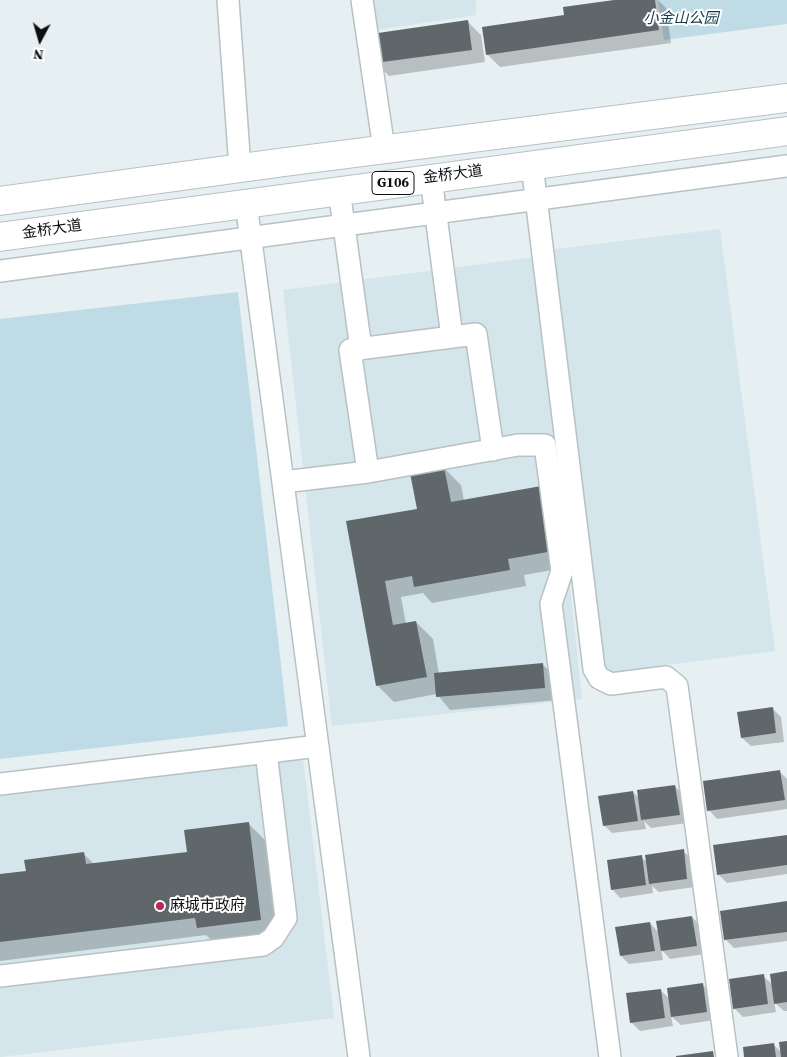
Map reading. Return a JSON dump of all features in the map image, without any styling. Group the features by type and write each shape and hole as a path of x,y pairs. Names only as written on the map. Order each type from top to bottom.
{"highway":[{"name":"G106","path":"0,201 384,149 787,98"},
{"name":"金桥大道","path":"0,237 787,131"}],"street":[{"path":"228,0 240,168"},
{"path":"362,0 384,149"},
{"path":"532,165 594,669 599,678 611,684 666,677 677,686 727,1057"},
{"path":"0,271 787,166"},
{"path":"431,178 452,337"},
{"path":"339,190 361,349"},
{"path":"246,203 359,1057"},
{"path":"368,472 350,350 476,334 493,450"},
{"path":"283,482 368,472 518,445 545,445 562,571 551,604 610,1057"},
{"path":"0,784 318,746"},
{"path":"0,976 263,945 273,938 286,918 266,752"}],"shaded area":[{"path":"352,0 476,0 476,15 356,33"},
{"path":"720,229 775,651 604,673 549,250"},
{"path":"535,257 582,699 332,726 283,290"},
{"name":"麻城市政府","path":"303,758 334,1018 0,1057 0,794"}],"green space":[{"name":"小金山公园","path":"658,0 787,0 787,24 664,40"},
{"path":"238,292 288,726 0,759 0,319"}],"building":[{"path":"614,0 655,0 659,30 486,55 482,27 564,15 563,7"},
{"path":"468,20 472,50 375,63 371,34"},
{"path":"444,467 451,502 547,485 559,550 508,559 510,570 414,587 412,576 385,581 393,625 416,621 427,677 376,686 346,521 417,509 410,473"},
{"path":"543,663 545,688 436,697 434,673"},
{"path":"773,707 776,733 741,738 737,712"},
{"path":"780,770 785,800 707,811 703,781"},
{"path":"675,785 680,815 641,820 637,790"},
{"path":"633,791 638,821 603,826 598,796"},
{"path":"249,822 261,920 197,928 195,918 0,942 0,874 26,871 24,860 84,852 86,864 187,852 184,830"},
{"path":"787,835 787,865 717,875 713,845"},
{"path":"684,849 687,879 649,884 645,855"},
{"path":"642,855 646,885 611,890 607,860"},
{"path":"787,901 787,932 724,940 720,911"},
{"path":"692,916 697,946 661,951 656,921"},
{"path":"650,922 655,951 620,956 615,927"},
{"path":"787,971 787,1002 774,1004 770,974"},
{"path":"764,974 768,1004 733,1009 729,979"},
{"path":"703,983 707,1012 671,1017 667,988"},
{"path":"661,989 665,1018 630,1023 626,993"},
{"path":"787,1041 787,1057 781,1057 779,1042"},
{"path":"774,1043 776,1057 744,1057 743,1047"},
{"path":"713,1051 714,1057 676,1057 676,1056"}],"place":[{"name":"麻城市政府","path":"160,906"}]}
